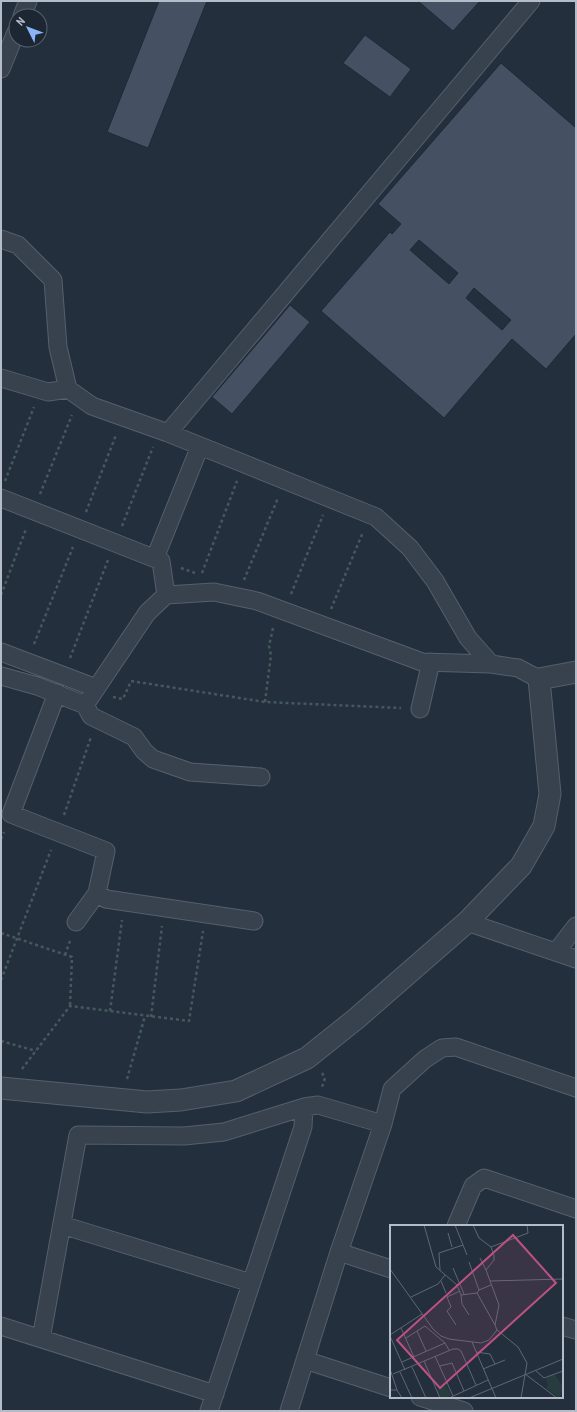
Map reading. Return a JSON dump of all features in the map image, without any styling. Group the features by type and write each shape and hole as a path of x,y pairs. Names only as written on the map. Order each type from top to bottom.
{"street":[{"path":"164,432 531,1"},
{"path":"1,69 10,48"},
{"path":"1,239 18,246 53,280 58,347 73,393"},
{"path":"1,378 48,392 73,393 92,406 244,463 376,517 410,548 435,581 468,638 491,664"},
{"path":"155,558 200,446"},
{"path":"2,491 33,510 161,561 166,595"},
{"path":"91,700 147,613 166,595 214,592 257,601 422,662 491,664 518,668 539,679 576,672"},
{"path":"1,652 63,675 134,737 144,751 153,759 190,772 261,777"},
{"path":"420,709 431,662"},
{"path":"1,676 57,693 91,700"},
{"path":"9,1088 147,1102 181,1100 236,1091 307,1058 357,1018 467,922 520,866 544,826 550,794 539,679"},
{"path":"57,693 12,814 106,851 97,893 76,922"},
{"path":"97,893 106,899 254,921"},
{"path":"467,922 576,959"},
{"path":"556,952 576,926"},
{"path":"288,1411 339,1252 383,1124 392,1089 425,1058 442,1048 456,1047 576,1088"},
{"path":"41,1339 78,1135 184,1136 224,1132 311,1106 383,1124"},
{"path":"209,1411 311,1106"},
{"path":"456,1225 473,1186 484,1178 576,1209"},
{"path":"62,1225 252,1283"},
{"path":"339,1252 390,1269"},
{"path":"1,1326 215,1394"},
{"path":"563,1326 576,1330"},
{"path":"305,1360 390,1388"},
{"path":"423,1398 464,1411"}],"path":[{"path":"2,491 40,390"},
{"path":"1,595 33,510 73,393"},
{"path":"27,661 123,417"},
{"path":"63,675 115,543 164,432"},
{"path":"201,576 244,463"},
{"path":"237,597 285,480"},
{"path":"265,702 271,655 269,646 281,610 330,498"},
{"path":"324,626 370,514"},
{"path":"1,980 58,832 91,738 91,700 124,699 130,681 265,702 420,709"},
{"path":"110,1011 124,901"},
{"path":"151,1016 164,907"},
{"path":"70,1006 189,1021 206,914"},
{"path":"1,933 72,957 70,1006 9,1088"},
{"path":"125,1100 127,1080 145,1016"},
{"path":"1,1041 36,1051"},
{"path":"311,1106 325,1078 313,1053"}],"building":[{"path":"159,1 207,1 148,148 107,132"},
{"path":"418,1 480,1 453,31"},
{"path":"365,35 411,69 390,97 343,63"},
{"path":"501,63 576,128 576,334 546,369 512,339 444,418 321,311 390,232 392,234 401,224 378,204","holes":["419,240 458,273 449,284 410,250","474,288 511,320 502,330 466,298"]},
{"path":"290,305 310,322 232,414 212,397"}]}
